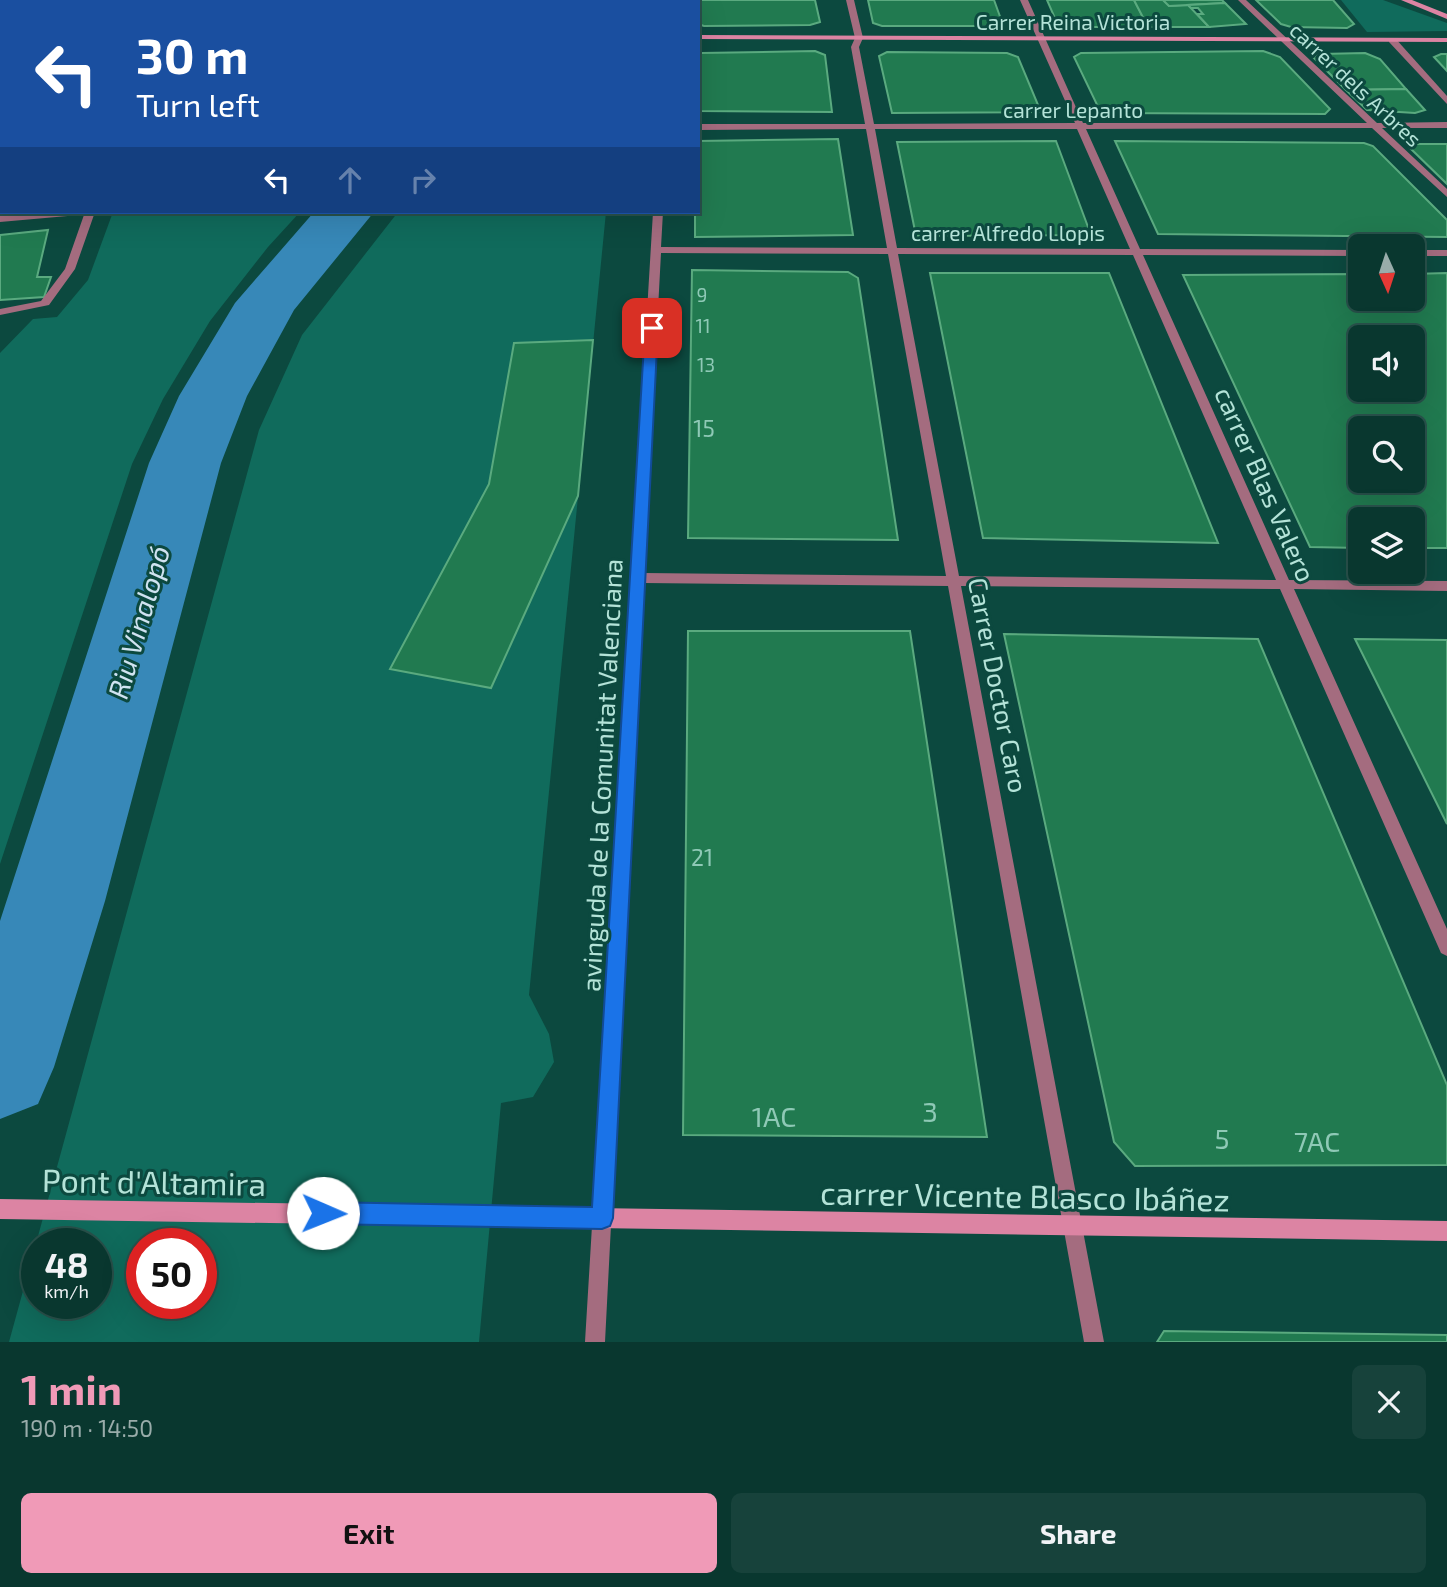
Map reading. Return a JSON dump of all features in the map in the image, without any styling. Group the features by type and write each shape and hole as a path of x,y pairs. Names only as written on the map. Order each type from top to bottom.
{"main road":[{"path":"1405,0 1447,17"},
{"name":"Carrer Reina Victoria","path":"700,37 1447,40"},
{"name":"Pont d'Altamira","path":"0,1209 602,1218"},
{"name":"carrer Vicente Blasco Ibáñez","path":"602,1218 1447,1231"}],"street":[{"name":"Carrer Doctor Caro","path":"850,0 859,38 855,47 891,251 1094,1342"},
{"name":"carrer Blas Valero","path":"1024,0 1447,948"},
{"name":"carrer dels Arbres","path":"1242,0 1447,194"},
{"path":"1392,40 1447,101"},
{"name":"carrer Lepanto","path":"700,127 1447,125"},
{"path":"0,219 56,214"},
{"path":"1,313 45,303 70,270 89,214"},
{"name":"avinguda de la Comunitat Valenciana","path":"595,1342 658,214"},
{"name":"carrer Alfredo Llopis","path":"656,250 1348,253"},
{"path":"1425,253 1447,253"},
{"path":"638,578 1447,586"}],"green space":[{"path":"1341,0 1383,0 1447,23 1447,31 1367,32"},
{"path":"112,214 298,214 268,247 210,321 163,399 132,464 0,864 0,353 33,319 57,317 88,280"},
{"path":"396,214 606,214 529,995 549,1034 554,1062 533,1097 501,1103 479,1342 9,1342 21,1298 21,1319 112,1319 112,1228 40,1228 259,430 302,335"}],"building":[{"path":"700,0 815,0 820,22 810,25 700,25"},
{"path":"868,0 994,0 1002,22 996,26 882,26 873,23"},
{"path":"1047,0 1134,0 1148,27 1066,27 1057,23"},
{"path":"1134,0 1163,0 1169,6 1188,5 1209,27 1148,27"},
{"path":"1163,0 1222,0 1225,3 1169,6"},
{"path":"1256,0 1333,0 1354,24 1347,28 1291,27 1281,24"},
{"path":"1225,3 1246,24 1209,27 1197,14 1203,14 1198,8 1188,5"},
{"path":"815,51 825,55 832,112 700,111 701,53"},
{"path":"1263,51 1280,57 1330,109 1325,114 1101,113 1074,57 1081,53"},
{"path":"887,52 1007,53 1018,57 1041,112 892,113 879,56"},
{"path":"1365,53 1380,59 1406,89 1346,90 1313,57 1320,54"},
{"path":"1447,54 1447,71 1434,57"},
{"path":"1406,89 1425,110 1415,113 1367,110 1346,90"},
{"path":"838,139 853,235 695,237 695,214 700,214 700,141"},
{"path":"1056,141 1091,235 916,236 897,142"},
{"path":"1115,141 1364,143 1373,146 1447,220 1447,237 1425,237 1425,234 1158,234"},
{"path":"1411,144 1447,144 1447,184 1409,147"},
{"path":"48,230 37,277 51,277 44,297 0,300 0,235"},
{"path":"692,270 848,272 858,278 898,540 688,538"},
{"path":"930,273 1109,273 1218,543 983,538"},
{"path":"1447,273 1447,548 1425,548 1425,507 1348,507 1348,548 1310,547 1183,275 1348,274 1348,312 1424,312 1425,274"},
{"path":"593,340 578,496 491,688 390,669 489,484 514,343"},
{"path":"688,631 910,631 987,1137 683,1135"},
{"path":"1004,634 1258,639 1447,1085 1447,1165 1135,1166 1114,1142"},
{"path":"1355,639 1447,640 1447,824"},
{"path":"1164,1331 1447,1335 1447,1342 1157,1342"}],"waterway":[{"name":"Riu Vinalopó","path":"0,1067 56,901 185,463 213,396 266,303 343,214"}],"route":[{"path":"323,1213 602,1218 652,328"}]}
